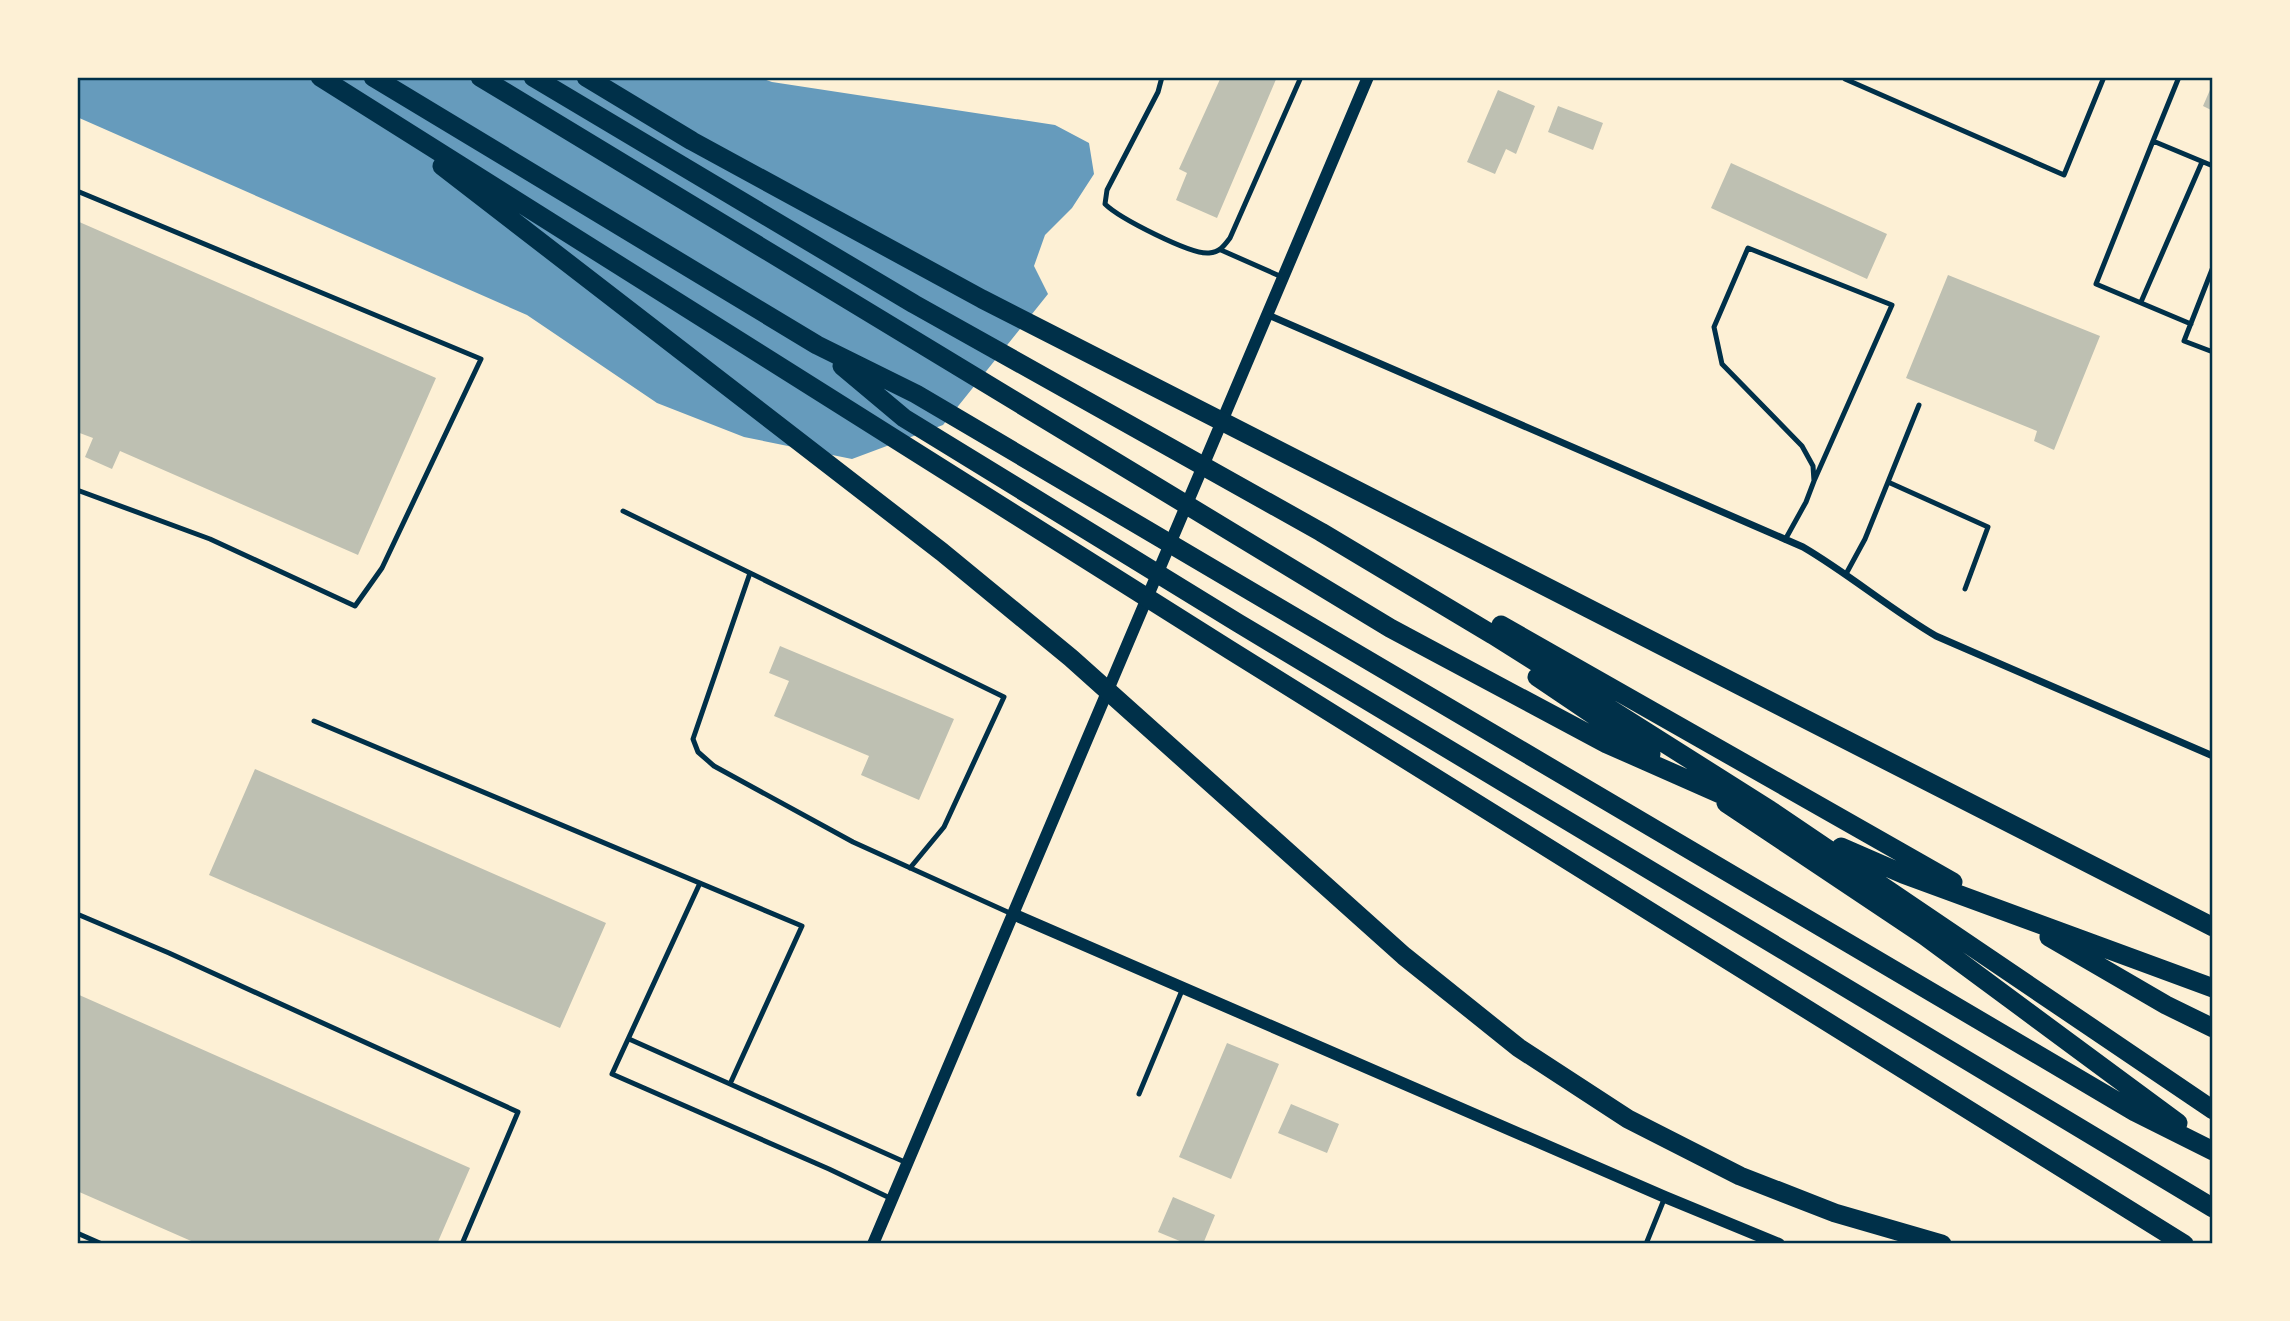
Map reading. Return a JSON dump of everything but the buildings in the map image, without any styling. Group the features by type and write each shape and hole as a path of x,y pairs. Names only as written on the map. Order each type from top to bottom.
{"highway":[{"path":"320,77 1230,650 2184,1244"},
{"path":"373,77 817,345 916,394 2135,1112 2213,1150"},
{"path":"481,77 1390,628 1607,744 1903,874 2213,988"},
{"path":"533,77 914,304 1321,532 1493,635 1770,810 2213,1110"},
{"path":"586,77 692,141 982,299 2213,928"},
{"path":"349,95 943,552 1071,658 1404,956 1519,1048 1628,1119 1740,1176 1835,1213 1942,1244"},
{"path":"817,345 904,418 1238,623 2213,1209"},
{"path":"1321,532 1474,609 2166,1005 2213,1028"},
{"path":"1493,635 1540,680 1925,936 2213,1150"},
{"path":"2141,1217 2173,1244"}],"street":[{"path":"873,1244 1015,915 1368,77"},
{"path":"1266,314 1803,547 1846,573 1910,621 1936,636 2213,756"},
{"path":"1015,915 1665,1198 1779,1244"}],"lane":[{"path":"1162,77 1142,126 1107,190 1105,204 1129,220 1199,253 1221,250 1282,277"},
{"path":"1221,250 1250,196 1301,77"},
{"path":"1846,77 1845,79 2064,175 2104,77"},
{"path":"2179,77 2096,284 2191,324"},
{"path":"2153,141 2213,166"},
{"path":"2141,302 2202,162"},
{"path":"77,191 481,359 382,568 355,606 210,539 77,490"},
{"path":"1785,540 1806,502 1892,305 1748,248 1714,327 1722,364 1802,446 1813,466 1814,481"},
{"path":"2213,268 2185,341 2213,352"},
{"path":"1846,573 1865,539 1919,405"},
{"path":"1888,482 1988,527 1965,589"},
{"path":"623,510 1004,697 944,827 910,868"},
{"path":"750,573 692,739 698,752 713,766 853,842 1015,915"},
{"path":"314,721 802,926 730,1084"},
{"path":"701,883 612,1074 830,1168 892,1199"},
{"path":"77,914 518,1112 462,1244"},
{"path":"1139,1094 1183,988"},
{"path":"628,1039 908,1163"},
{"path":"1646,1244 1665,1198"},
{"path":"77,1233 102,1244"}],"water":[{"path":"77,77 758,77 772,82 1055,125 1089,143 1094,174 1072,208 1045,235 1034,266 1048,294 943,425 852,459 744,437 657,403 527,315 77,117"}]}
